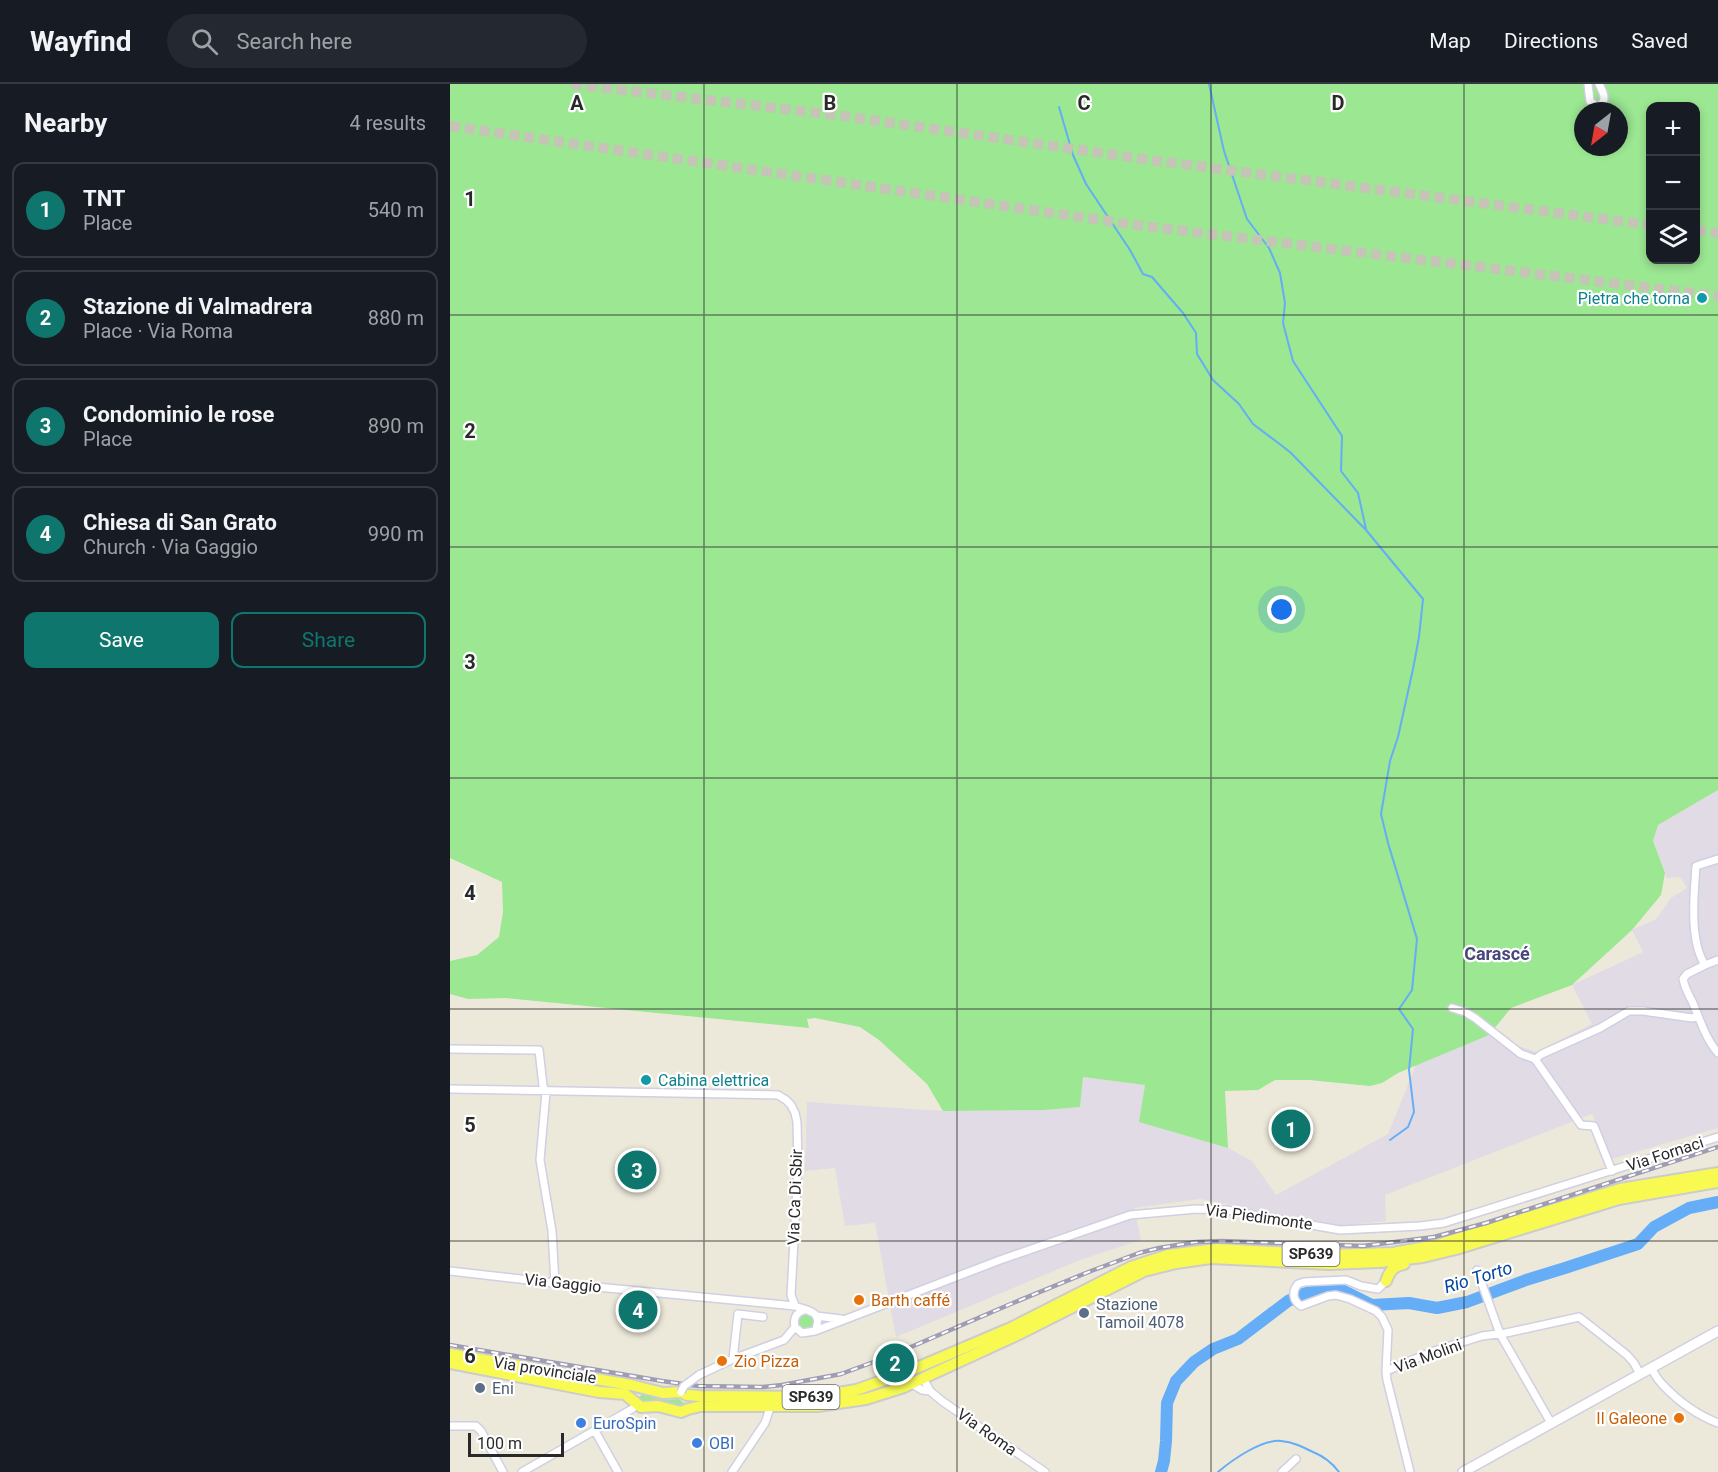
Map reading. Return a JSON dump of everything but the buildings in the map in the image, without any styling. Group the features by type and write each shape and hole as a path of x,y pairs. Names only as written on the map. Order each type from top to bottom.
{"main road":[{"name":"SP639","path":"640,1388 663,1393 815,1397 856,1390 1013,1327 1131,1267 1168,1255 1217,1249 1329,1255 1393,1253 1437,1245 1620,1189 1718,1173"},
{"name":"SP639","path":"450,1363 598,1392 617,1392 625,1394 645,1408 658,1406 681,1412 688,1408 701,1406 818,1406 866,1399 912,1384 1135,1275 1158,1267 1193,1259 1211,1258 1321,1264 1380,1262 1423,1257 1619,1199 1718,1182"},
{"path":"1386,1281 1396,1266 1423,1257"},
{"path":"1353,1263 1378,1268 1383,1272 1386,1281"},
{"path":"1463,1472 1718,1331"},
{"name":"Via provinciale","path":"450,1354 640,1388"},
{"path":"918,1367 923,1378"},
{"path":"635,1403 633,1395 640,1388"},
{"path":"684,1394 690,1401 688,1408"}],"street":[{"path":"1588,84 1590,100 1599,106 1605,96 1599,84"},
{"path":"1705,965 1699,957 1692,913 1696,866 1718,859"},
{"path":"1718,960 1688,974 1683,979 1685,990 1709,1042 1718,1053"},
{"path":"1452,1008 1475,1018 1521,1054 1534,1059 1581,1125 1594,1126 1612,1171"},
{"path":"1534,1059 1600,1029 1629,1011 1692,1018 1698,1016"},
{"path":"450,1049 539,1050 543,1086 546,1092 540,1160 552,1231 555,1283"},
{"path":"450,1089 546,1092"},
{"name":"Via Ca Di Sbir","path":"546,1092 778,1095 786,1100 795,1113 797,1122 798,1168 791,1294 795,1306"},
{"name":"Via Fornaci","path":"1612,1171 1718,1137"},
{"name":"Via Piedimonte","path":"815,1331 1000,1260 1130,1215 1196,1209 1226,1210 1340,1230 1420,1226 1444,1223 1612,1171"},
{"path":"1477,1270 1500,1334 1551,1423"},
{"name":"Via Gaggio","path":"450,1272 795,1306 804,1310"},
{"path":"1386,1281 1378,1289 1346,1280 1304,1282 1298,1284 1293,1291 1297,1303 1301,1306 1328,1296 1336,1296 1350,1299 1376,1311 1382,1317 1388,1330 1386,1371"},
{"path":"784,1305 795,1317"},
{"path":"684,1394 684,1386 699,1375 733,1359 784,1340 795,1327 795,1317 799,1312 810,1310 818,1321 815,1331 802,1333 795,1327"},
{"path":"733,1359 738,1314 763,1317"},
{"name":"Via Piedimonte","path":"816,1316 844,1319"},
{"name":"Via Molini","path":"1410,1472 1386,1371 1434,1351 1482,1336 1579,1317 1627,1355 1640,1374"},
{"path":"1651,1368 1660,1383 1682,1402 1718,1423"},
{"name":"Via Roma","path":"923,1378 930,1391 1045,1472"},
{"name":"Via Roma","path":"912,1384 922,1390 930,1391"},
{"path":"522,1472 632,1409 635,1403"},
{"path":"732,1472 765,1423 771,1405"},
{"path":"450,1426 476,1426 503,1472"},
{"path":"595,1431 618,1472"},
{"path":"1282,1472 1296,1459"},
{"path":"537,1463 542,1472"}],"shaded area":[{"path":"1718,790 1718,1128 1612,1159 1592,1114 1385,1195 1386,1221 1338,1226 1200,1199 1134,1208 1141,1240 1080,1260 896,1337 875,1223 845,1226 835,1168 805,1171 807,1102 943,1111 1044,1110 1080,1107 1083,1077 1145,1085 1140,1122 1228,1148 1252,1161 1276,1195 1388,1134 1416,1065 1489,1035 1536,1052 1592,1024 1572,985 1643,952 1632,930 1656,919 1671,898 1687,888 1680,877 1667,878 1653,841 1658,825"}],"green space":[{"path":"450,84 1718,84 1718,790 1658,825 1653,841 1665,873 1661,895 1632,930 1572,985 1511,1008 1489,1035 1398,1073 1382,1083 1370,1086 1309,1080 1275,1080 1258,1090 1225,1091 1228,1148 1139,1122 1145,1085 1083,1077 1080,1107 1044,1110 943,1111 927,1084 879,1040 860,1027 815,1018 807,1019 809,1028 505,998 468,999 450,994 450,961 477,955 499,937 503,912 502,882 450,858"},
{"path":"803,1314 809,1314 814,1322 812,1328 803,1330 798,1325 798,1319"},
{"path":"642,1394 662,1400 679,1399 684,1403 681,1407 661,1402 642,1402 639,1397"}],"waterway":[{"path":"1209,84 1224,151 1247,219 1269,248 1280,273 1285,303 1283,323 1293,361 1342,436 1341,471 1358,493 1366,529"},
{"path":"1059,107 1073,155 1086,184 1130,250 1143,274 1152,277 1183,313 1196,333 1197,354 1213,380 1239,404 1253,424 1290,452 1366,530 1423,599 1413,669 1398,737 1390,761 1381,814 1417,939 1412,990 1399,1009 1413,1029 1409,1070 1414,1112 1408,1127 1390,1140"},
{"name":"Rio Torto","path":"1161,1472 1166,1441 1167,1403 1176,1381 1194,1362 1213,1349 1238,1339 1288,1301 1317,1290 1331,1290 1344,1291 1372,1305 1409,1303 1437,1308 1467,1302 1526,1280 1638,1244 1654,1227 1689,1208 1718,1202"},
{"path":"1218,1472 1239,1456 1273,1441 1298,1445 1328,1460 1339,1472"}],"tunnel":[{"path":"572,84 844,116 1143,159 1646,224"},
{"path":"450,126 1136,225 1718,296"},
{"path":"1700,231 1718,233"}],"railway":[{"path":"450,1345 698,1386 782,1385 841,1374 890,1356 1013,1303 1139,1253 1196,1242 1363,1246 1434,1237 1486,1223 1718,1147"}],"place":[{"name":"Pietra che torna","path":"1702,298"},
{"name":"Cabina elettrica","path":"646,1080"},
{"name":"TNT","path":"1291,1129"},
{"name":"Condominio le rose","path":"637,1170"},
{"name":"Barth caffé","path":"859,1300"},
{"name":"Chiesa di San Grato","path":"638,1310"},
{"name":"Stazione Tamoil 4078","path":"1084,1313"},
{"name":"Zio Pizza","path":"722,1361"},
{"name":"Stazione di Valmadrera","path":"895,1363"},
{"name":"Eni","path":"480,1388"},
{"name":"Il Galeone","path":"1679,1418"},
{"name":"EuroSpin","path":"581,1423"},
{"name":"OBI","path":"697,1443"}],"district":[{"name":"Carascé","path":"1497,953"}]}
